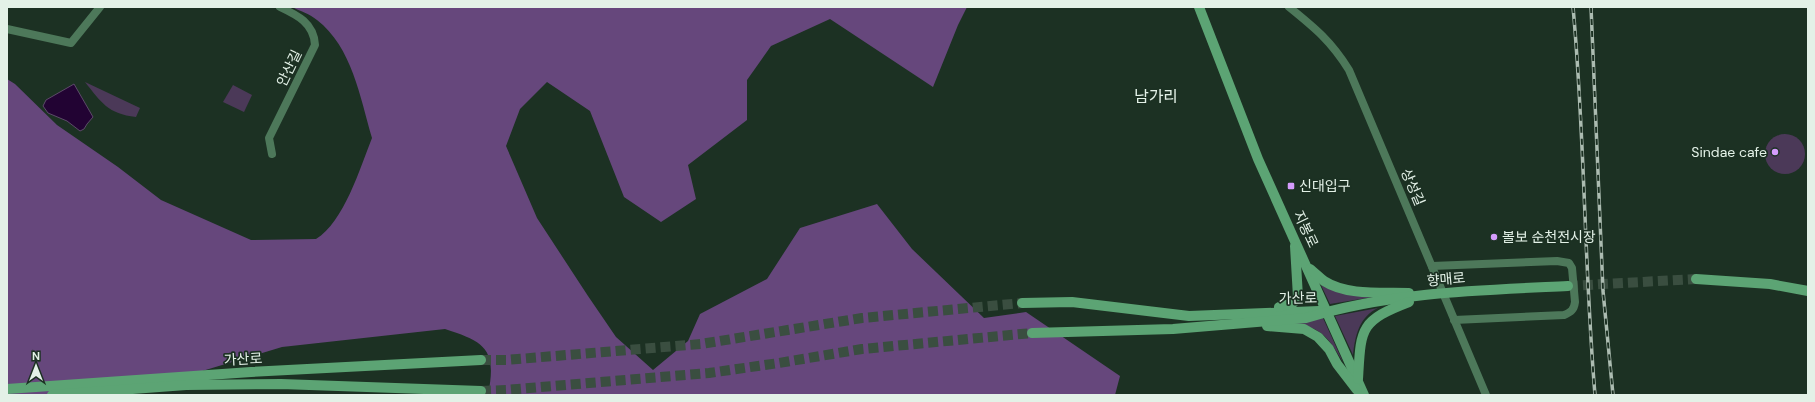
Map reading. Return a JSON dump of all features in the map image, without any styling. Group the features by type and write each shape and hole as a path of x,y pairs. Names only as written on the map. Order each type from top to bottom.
{"main road":[{"name":"지봉로","path":"1200,7 1258,159 1308,267 1358,382 1362,395"},
{"path":"1229,318 1286,306 1296,300 1298,297 1299,286 1294,238"},
{"path":"1308,267 1325,281 1340,288 1359,291 1431,294"},
{"path":"1696,279 1770,284 1808,291"},
{"name":"향매로","path":"1326,311 1431,294 1568,286"},
{"path":"1358,382 1360,347 1365,329 1374,318 1386,311 1431,294"},
{"name":"가산로","path":"1022,303 1072,302 1189,316 1229,318 1306,318 1326,311"},
{"path":"1229,318 1312,332 1323,341 1362,395"},
{"name":"가산로","path":"1032,334 1173,329 1229,318"},
{"name":"가산로","path":"7,389 251,372 481,360"},
{"name":"가산로","path":"52,395 180,386 281,384 482,391"}],"street":[{"path":"7,29 71,43 100,7"},
{"name":"안산길","path":"272,154 269,138 315,45 315,37 308,23 280,7"},
{"name":"상성길","path":"1289,7 1320,32 1333,46 1349,70 1486,395"},
{"path":"1432,266 1557,261 1569,263 1572,268 1575,302 1574,307 1569,312 1564,314 1454,320"}],"shaded area":[{"path":"292,7 967,7 958,25 933,87 830,19 771,46 747,80 747,120 688,165 696,199 661,222 624,197 590,111 547,82 520,109 506,146 537,218 588,296 616,337 653,370 688,341 700,314 767,279 800,228 877,204 912,249 984,318 1026,312 1120,376 1115,395 488,395 491,368 489,358 485,350 470,338 445,329 282,347 123,395 7,395 7,79 15,84 57,125 118,167 161,200 251,240 316,239 326,231 343,207 372,138 359,90 347,58 339,44 329,31 317,20"},
{"path":"85,82 140,108 136,117 118,113 106,106"},
{"path":"74,84 93,117 84,129 80,131 67,121 48,113 43,106 46,100"},
{"path":"233,85 252,95 244,112 223,102"},
{"path":"1789,134 1796,137 1802,143 1805,154 1804,162 1796,171 1789,174 1781,174 1774,171 1766,162 1765,150 1768,143 1777,135"},
{"path":"1321,285 1335,291 1373,297 1330,304"},
{"path":"1378,308 1366,316 1362,322 1355,341 1353,355 1335,316"},
{"path":"1323,318 1343,362 1327,338 1321,333 1315,329 1287,324"}],"tunnel":[{"path":"1568,286 1696,279"},
{"path":"481,360 506,360 701,344 862,318 1022,303"},
{"path":"481,391 709,373 862,349 1032,333"}],"railway":[{"path":"1573,7 1580,104 1591,347 1595,395"},
{"path":"1591,7 1603,291 1613,395"}],"place":[{"name":"Sindae cafe","path":"1775,152"},
{"name":"신대입구","path":"1291,186"},
{"name":"볼보 순천전시장","path":"1494,237"}],"district":[{"name":"남가리","path":"1156,96"}]}
